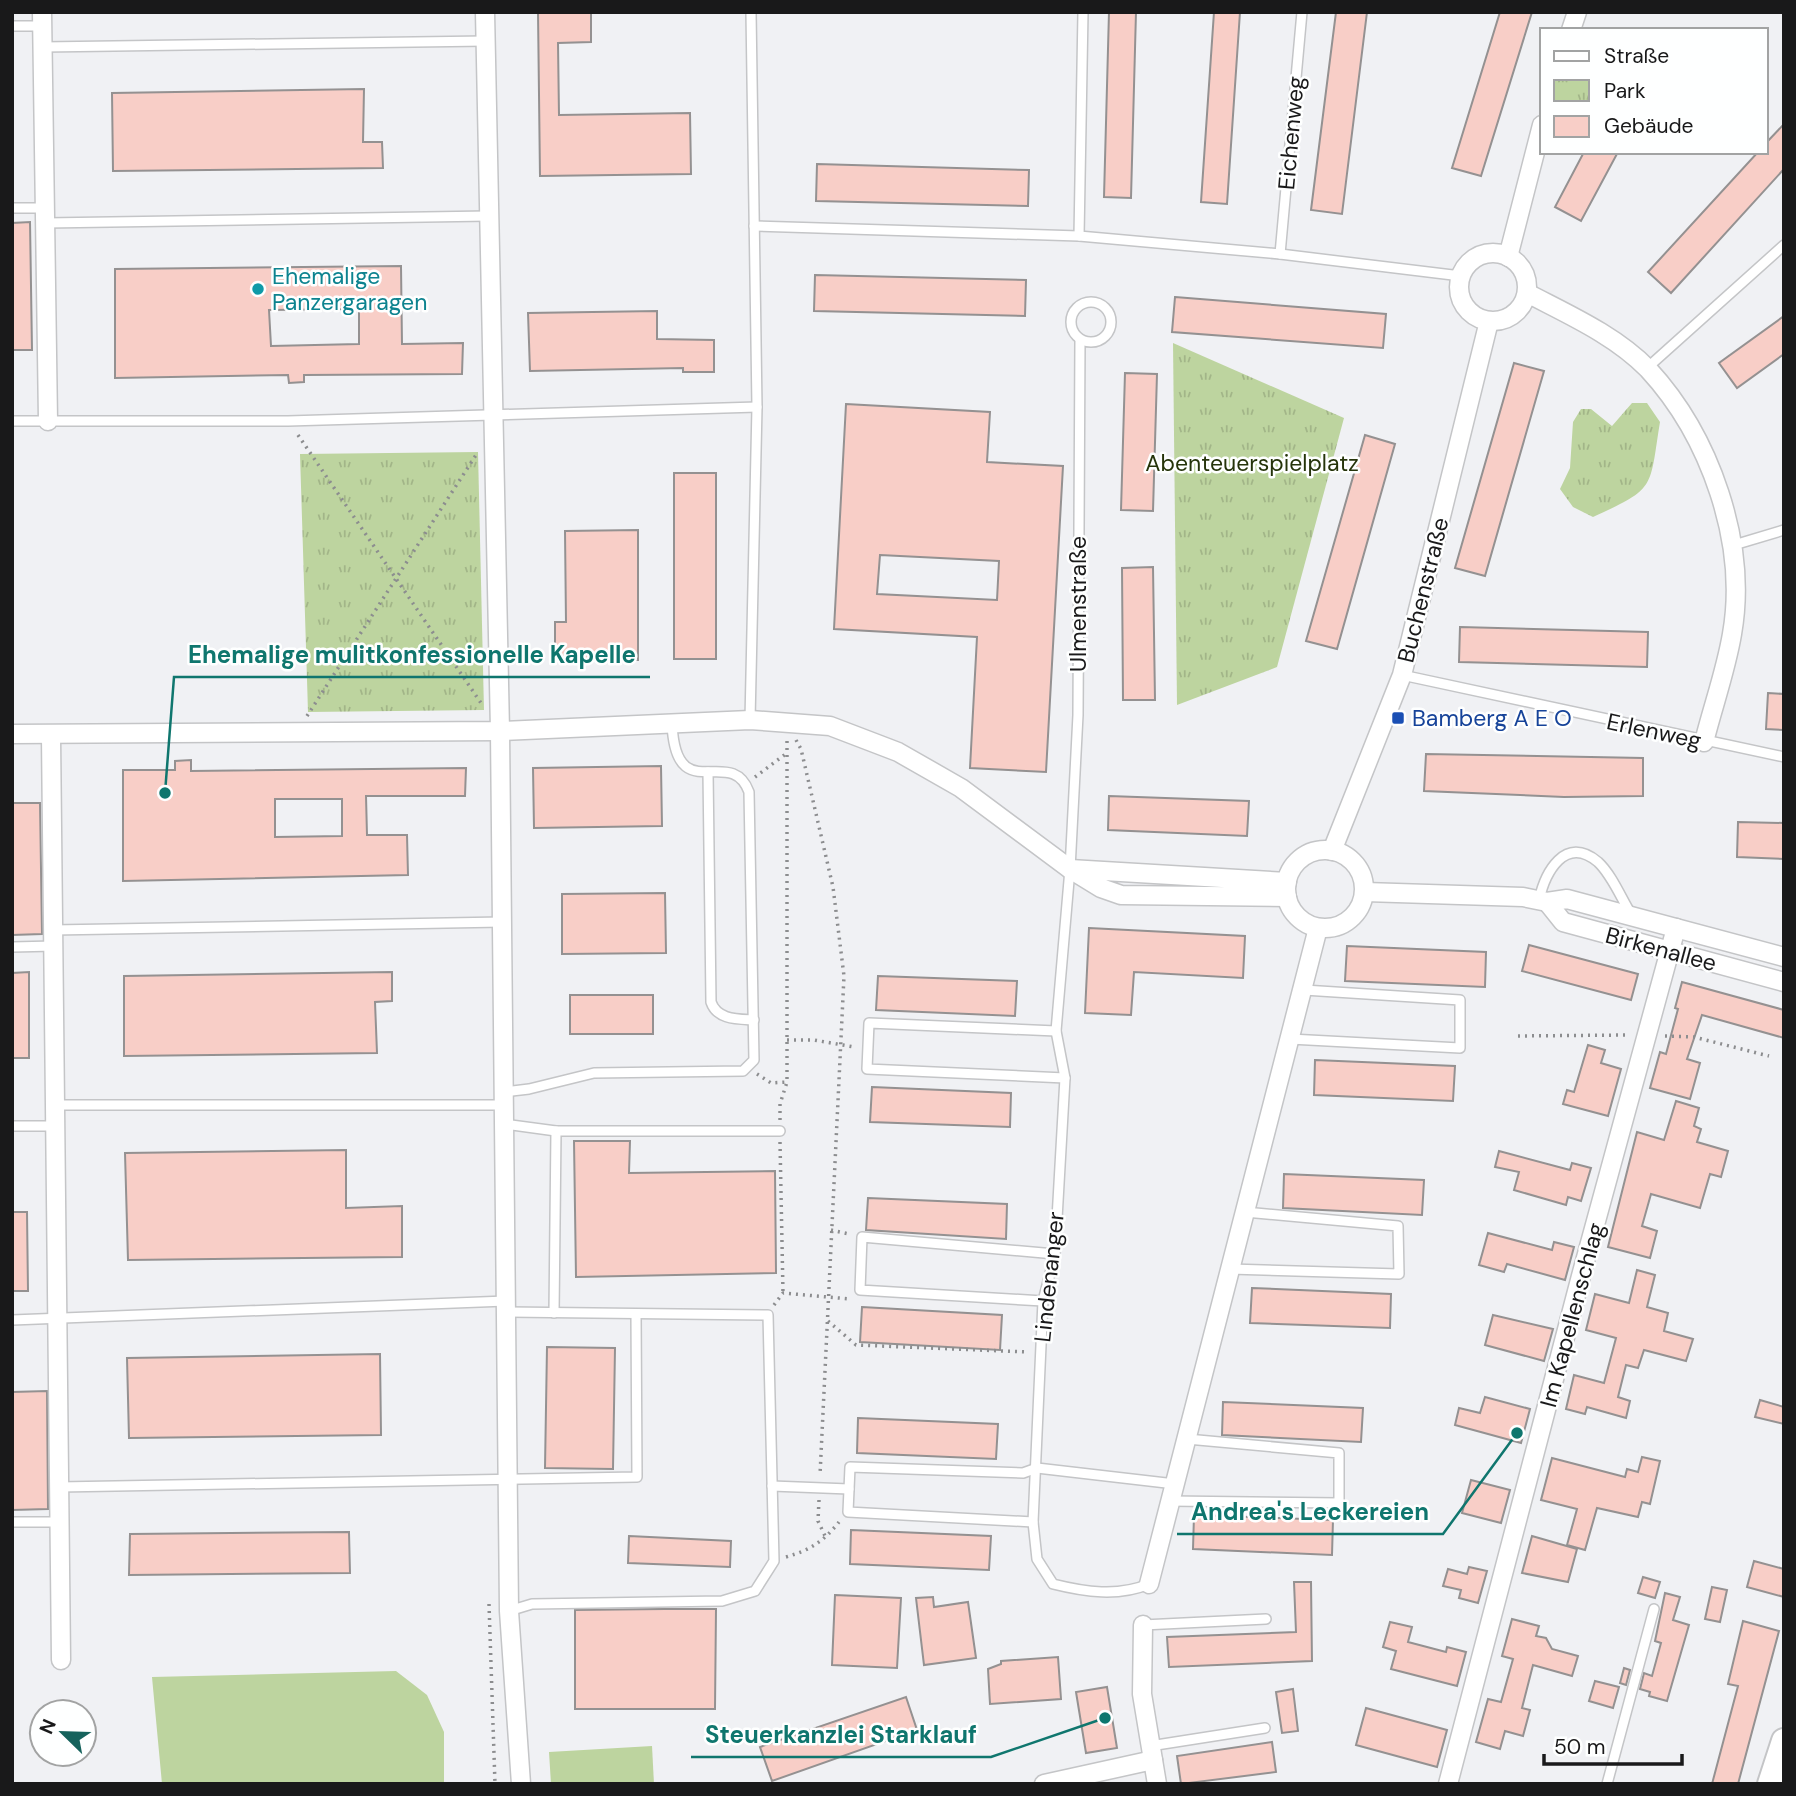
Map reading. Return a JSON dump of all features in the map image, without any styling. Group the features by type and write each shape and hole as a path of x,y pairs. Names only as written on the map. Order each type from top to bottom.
{"main road":[{"path":"1770,1784 1784,1742"},
{"path":"1778,1784 1784,1742"}],"street":[{"path":"485,12 500,731 509,1611 521,1784"},
{"path":"43,19 48,421"},
{"path":"1508,257 1540,133"},
{"path":"1484,255 1508,257 1522,270 1527,293 1513,315 1489,321 1468,310 1459,288 1461,276 1472,260 1484,255"},
{"path":"1527,293 1595,328 1647,368 1688,424 1714,473 1734,545 1733,632 1704,742"},
{"name":"Buchenstraße","path":"1332,850 1402,675 1489,321"},
{"path":"12,734 51,736 301,731 500,731 750,720 830,726 898,752 961,788 1070,869 1287,890"},
{"path":"51,736 61,1660"},
{"path":"1332,850 1346,856 1356,865 1363,878 1364,892 1361,905 1344,924 1318,928 1297,917 1287,890 1293,868 1303,857 1317,851 1332,850"},
{"name":"Birkenallee","path":"1364,892 1543,901 1567,899 1784,957"},
{"name":"Birkenallee","path":"1543,901 1563,922 1784,982"},
{"path":"1149,1584 1318,928"},
{"name":"Im Kapellenschlag","path":"1448,1784 1581,1276 1676,928"},
{"path":"1143,1625 1142,1694 1157,1784"},
{"path":"1044,1784 1152,1753"}],"lane":[{"path":"750,720 757,407 751,12"},
{"path":"1079,236 1083,12"},
{"name":"Eichenweg","path":"1280,254 1302,12"},
{"path":"12,26 43,19"},
{"path":"43,47 486,41"},
{"path":"12,208 45,215 488,216"},
{"path":"754,226 1079,236 1280,254 1461,276"},
{"path":"1647,368 1784,245"},
{"path":"1090,302 1105,307 1112,323 1107,335 1095,343 1080,340 1071,323 1076,309 1090,302"},
{"name":"Ulmenstraße","path":"1070,869 1078,715 1080,340"},
{"path":"12,421 288,421 757,407"},
{"path":"1734,545 1784,530"},
{"name":"Erlenweg","path":"1402,675 1704,742 1784,757"},
{"path":"55,1105 504,1098 594,1073 749,1069 754,1060 754,1020 750,805 746,783 733,772 696,772 681,763 673,746 672,724"},
{"path":"708,772 710,1002 713,1009 722,1016 754,1020"},
{"path":"1543,901 1547,870 1561,857 1572,853 1587,856 1599,863 1632,916"},
{"name":"Lindenanger","path":"1070,869 1056,1031 1065,1078 1055,1254 1043,1301 1033,1522 1037,1559 1053,1584 1083,1591 1130,1591 1149,1584"},
{"path":"12,947 53,938 502,922"},
{"path":"1290,1039 1460,1048 1460,1000 1304,990"},
{"path":"1056,1031 869,1023 867,1069 1065,1078"},
{"path":"504,1124 556,1130 780,1130"},
{"path":"12,1126 55,1126"},
{"path":"554,1313 556,1130"},
{"path":"1230,1269 1399,1274 1398,1226 1245,1212"},
{"path":"1043,1301 860,1290 862,1237 1055,1254"},
{"path":"12,1320 506,1307 554,1313 768,1315 774,1560 755,1591 722,1601 532,1604 509,1611"},
{"path":"59,1487 637,1477 636,1314"},
{"path":"1033,1522 848,1512 850,1467 1023,1473 1037,1468 1172,1493 1339,1503 1339,1453 1187,1439"},
{"path":"772,1486 849,1489"},
{"path":"12,1522 60,1522"},
{"path":"1607,1784 1654,1609"},
{"path":"1143,1625 1266,1619"},
{"path":"1152,1753 1265,1728"}],"path":[{"path":"288,421 500,731"},
{"path":"301,731 308,712 398,579 478,452"},
{"path":"768,1315 783,1293 780,1104 787,1082 787,723"},
{"path":"787,723 801,749 833,887 844,976 819,1488 818,1521 826,1538"},
{"path":"746,783 787,753"},
{"path":"1518,1036 1694,1037 1769,1056"},
{"path":"787,1040 814,1040 840,1047 868,1048"},
{"path":"749,1069 771,1083 787,1082"},
{"path":"831,1230 862,1237"},
{"path":"783,1293 848,1301 860,1290"},
{"path":"827,1321 856,1345 1041,1353"},
{"path":"774,1560 809,1550 826,1538 848,1512"}],"green space":[{"name":"Abenteuerspielplatz","path":"1173,343 1344,418 1277,667 1177,705"},
{"path":"1632,403 1647,403 1660,422 1651,474 1639,492 1593,517 1573,507 1560,489 1570,468 1573,422 1581,409 1591,409 1612,426"},
{"path":"478,452 484,710 308,712 300,454"},
{"path":"396,1671 427,1695 444,1732 444,1784 162,1784 152,1677"},
{"path":"652,1746 654,1784 551,1784 549,1752"}],"building":[{"path":"538,12 591,12 591,42 558,43 559,115 690,113 691,174 540,176"},
{"path":"1109,12 1136,12 1131,198 1104,197"},
{"path":"1214,12 1240,12 1227,204 1201,202"},
{"path":"1336,12 1367,12 1342,214 1311,210"},
{"path":"1500,12 1532,12 1481,176 1452,168"},
{"path":"364,89 363,142 382,142 383,168 113,171 112,93"},
{"path":"1784,124 1784,169 1671,293 1648,272 1756,154 1768,154 1768,141"},
{"path":"1583,154 1617,154 1581,221 1555,207"},
{"path":"817,164 1029,170 1028,206 816,201"},
{"path":"30,222 32,350 12,350 12,223"},
{"path":"401,266 402,344 463,343 462,374 304,375 304,382 289,383 288,375 115,378 115,269","holes":["359,309 359,344 271,346 269,310"]},
{"path":"815,275 1026,280 1025,316 814,311"},
{"path":"1175,297 1386,314 1383,348 1172,332"},
{"path":"657,311 657,339 714,340 714,372 683,372 683,368 530,371 528,313"},
{"path":"1784,316 1784,354 1737,388 1719,363"},
{"path":"1514,363 1544,371 1485,576 1455,568"},
{"path":"1125,373 1157,374 1153,511 1121,510"},
{"path":"846,404 990,412 987,462 1063,466 1046,772 970,768 977,637 834,629","holes":["880,555 999,561 997,600 877,594"]},
{"path":"1365,435 1395,444 1337,649 1306,641"},
{"path":"674,473 716,473 716,659 674,659"},
{"path":"638,530 638,660 555,660 555,622 566,622 565,531"},
{"path":"1153,567 1155,700 1123,700 1122,568"},
{"path":"1460,627 1648,632 1647,667 1459,662"},
{"path":"1768,693 1784,694 1784,730 1766,729"},
{"path":"1426,754 1643,758 1643,796 1564,797 1424,791"},
{"path":"191,760 191,771 466,768 465,796 366,796 367,835 407,835 408,875 123,881 123,770 175,770 175,761","holes":["275,799 342,799 342,836 275,837"]},
{"path":"661,766 662,826 534,828 533,768"},
{"path":"1109,796 1249,801 1247,836 1108,830"},
{"path":"12,803 40,803 42,934 12,935"},
{"path":"1738,822 1784,823 1784,859 1737,857"},
{"path":"665,893 666,953 562,954 562,894"},
{"path":"1089,928 1245,936 1243,978 1134,972 1131,1015 1085,1013"},
{"path":"1529,945 1638,974 1631,1000 1522,971"},
{"path":"1347,946 1486,952 1485,987 1345,981"},
{"path":"29,972 29,1058 12,1058 12,973"},
{"path":"392,972 392,1001 375,1002 377,1053 124,1056 124,976"},
{"path":"878,976 1017,981 1015,1016 876,1010"},
{"path":"1682,982 1784,1010 1784,1038 1702,1015 1687,1059 1700,1063 1690,1099 1650,1088 1660,1052 1666,1054"},
{"path":"570,995 653,995 653,1034 570,1034"},
{"path":"1588,1045 1605,1050 1601,1063 1621,1069 1608,1116 1563,1104 1567,1090 1574,1092"},
{"path":"1315,1060 1455,1066 1453,1101 1314,1095"},
{"path":"872,1087 1011,1093 1010,1127 870,1122"},
{"path":"1676,1101 1699,1108 1694,1126 1701,1129 1697,1142 1728,1151 1721,1177 1710,1174 1700,1208 1651,1194 1642,1226 1657,1231 1650,1258 1608,1247 1637,1132 1664,1140"},
{"path":"574,1141 630,1141 629,1173 775,1171 776,1273 576,1277"},
{"path":"346,1150 346,1208 402,1206 402,1257 128,1260 125,1153"},
{"path":"1499,1151 1570,1170 1572,1163 1591,1168 1581,1201 1568,1197 1566,1205 1514,1190 1519,1172 1495,1167"},
{"path":"1284,1174 1424,1180 1422,1215 1283,1208"},
{"path":"868,1198 1007,1204 1006,1239 866,1230"},
{"path":"12,1212 27,1212 28,1291 12,1291"},
{"path":"1488,1233 1552,1250 1554,1242 1574,1247 1565,1280 1507,1264 1504,1272 1479,1265"},
{"path":"1637,1270 1655,1275 1647,1307 1668,1313 1664,1331 1693,1339 1686,1361 1644,1350 1638,1368 1626,1365 1618,1397 1630,1401 1626,1418 1587,1407 1585,1414 1566,1409 1574,1375 1604,1383 1616,1338 1586,1330 1595,1294 1629,1303"},
{"path":"1252,1288 1391,1294 1390,1328 1250,1323"},
{"path":"862,1307 1002,1315 1000,1350 860,1342"},
{"path":"1493,1315 1553,1329 1544,1361 1485,1345"},
{"path":"547,1347 615,1348 613,1469 545,1468"},
{"path":"380,1354 381,1435 129,1438 127,1358"},
{"path":"47,1391 48,1509 12,1510 12,1392"},
{"path":"1485,1397 1530,1409 1521,1443 1455,1425 1459,1408 1480,1413"},
{"path":"1760,1400 1784,1407 1784,1424 1755,1417"},
{"path":"1223,1402 1363,1408 1361,1442 1222,1435"},
{"path":"858,1418 998,1424 996,1459 857,1453"},
{"path":"1642,1457 1660,1461 1650,1504 1642,1502 1638,1517 1597,1508 1585,1550 1567,1545 1577,1509 1541,1500 1552,1458 1625,1477 1627,1469 1638,1472"},
{"path":"1471,1480 1510,1490 1501,1523 1462,1513"},
{"path":"1194,1515 1333,1520 1332,1555 1193,1549"},
{"path":"851,1530 991,1536 989,1570 850,1564"},
{"path":"349,1532 350,1573 129,1575 130,1534"},
{"path":"629,1536 731,1541 730,1567 628,1563"},
{"path":"1532,1536 1577,1549 1568,1582 1522,1573"},
{"path":"1754,1561 1784,1569 1784,1597 1747,1587"},
{"path":"1469,1567 1487,1571 1478,1603 1459,1598 1461,1590 1443,1586 1448,1569 1467,1574"},
{"path":"1643,1577 1660,1582 1655,1598 1638,1593"},
{"path":"1294,1582 1311,1582 1312,1661 1169,1667 1167,1637 1296,1632"},
{"path":"1712,1587 1727,1590 1720,1622 1705,1619"},
{"path":"1665,1593 1680,1597 1673,1620 1689,1625 1667,1701 1649,1696 1650,1692 1640,1689 1644,1673 1652,1676 1661,1643 1655,1641"},
{"path":"835,1595 901,1598 897,1668 832,1665"},
{"path":"933,1597 934,1607 968,1602 976,1658 924,1665 916,1598"},
{"path":"716,1609 715,1709 575,1709 575,1610"},
{"path":"1512,1619 1539,1626 1536,1636 1546,1638 1552,1649 1578,1656 1572,1676 1533,1665 1522,1708 1530,1710 1523,1736 1505,1731 1500,1749 1476,1742 1488,1699 1501,1702 1513,1659 1502,1656"},
{"path":"1743,1621 1779,1631 1738,1784 1712,1784 1738,1686 1728,1684"},
{"path":"1390,1622 1412,1627 1408,1642 1446,1652 1447,1647 1466,1652 1457,1686 1391,1669 1396,1651 1383,1647"},
{"path":"1058,1657 1061,1699 990,1704 988,1669 1001,1664 1001,1661"},
{"path":"1624,1668 1630,1670 1626,1685 1620,1683"},
{"path":"1595,1681 1619,1687 1613,1708 1589,1701"},
{"path":"1107,1687 1117,1748 1086,1753 1076,1692"},
{"path":"1293,1689 1298,1731 1282,1733 1276,1692"},
{"path":"906,1697 917,1730 772,1781 760,1747"},
{"path":"1366,1708 1447,1730 1437,1767 1356,1745"},
{"path":"1272,1742 1276,1772 1181,1784 1177,1756"}],"place":[{"name":"Ehemalige Panzergaragen","path":"258,289"},
{"name":"Bamberg A E O","path":"1398,718"},
{"name":"Ehemalige mulitkonfessionelle Kapelle","path":"165,793"},
{"name":"Andrea's Leckereien","path":"1517,1433"},
{"name":"Steuerkanzlei Starklauf","path":"1105,1718"}]}
